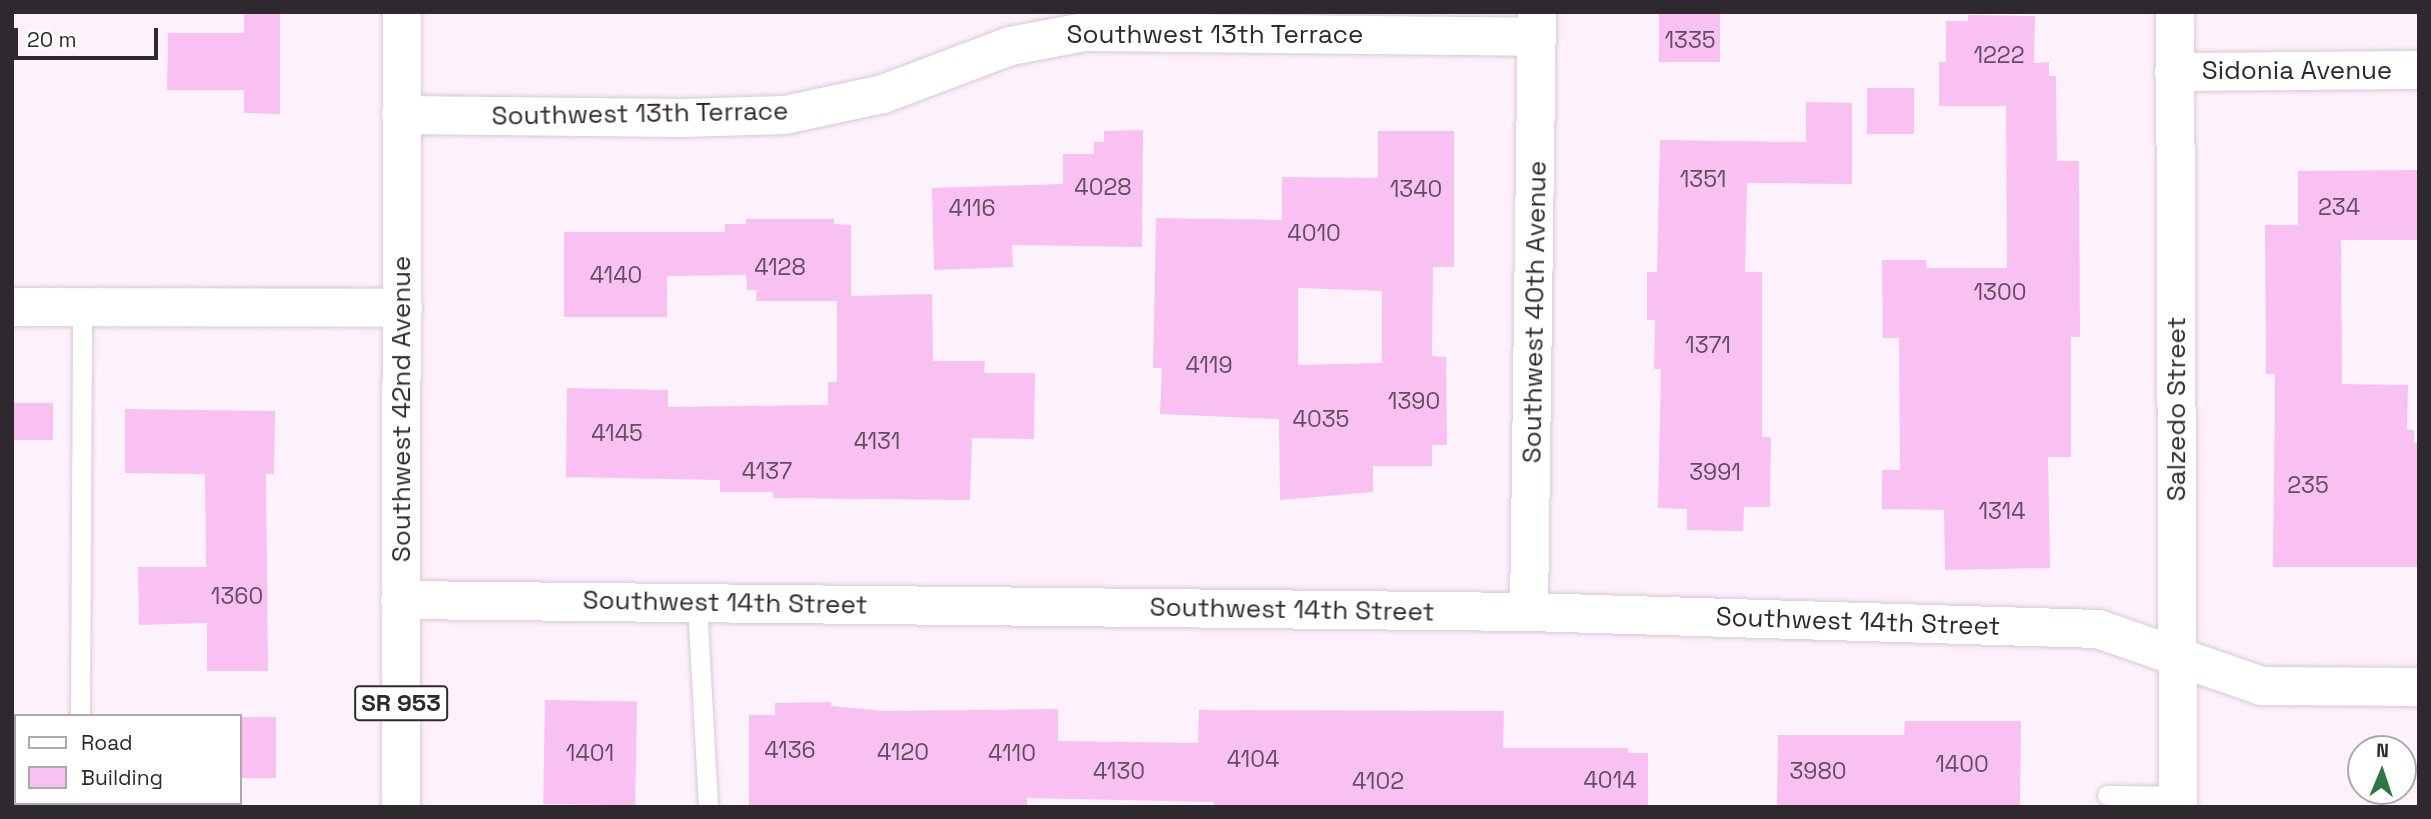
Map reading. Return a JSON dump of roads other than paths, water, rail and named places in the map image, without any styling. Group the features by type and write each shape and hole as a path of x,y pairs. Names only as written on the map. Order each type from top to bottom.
{"street":[{"name":"Southwest 42nd Avenue","path":"401,807 402,12"},
{"name":"Salzedo Street","path":"2175,12 2178,802"},
{"name":"Southwest 13th Terrace","path":"401,115 785,115 883,94 1010,46 1085,32 1537,25"},
{"name":"Southwest 40th Avenue","path":"1529,612 1537,25"},
{"name":"Sidonia Avenue","path":"2174,72 2419,70"},
{"path":"12,307 403,308"},
{"name":"Southwest 14th Street","path":"400,600 1529,612 2098,629 2262,686 2419,687"}],"lane":[{"path":"80,714 82,307"},
{"path":"697,603 708,807"},
{"path":"2106,796 2178,802"}]}
